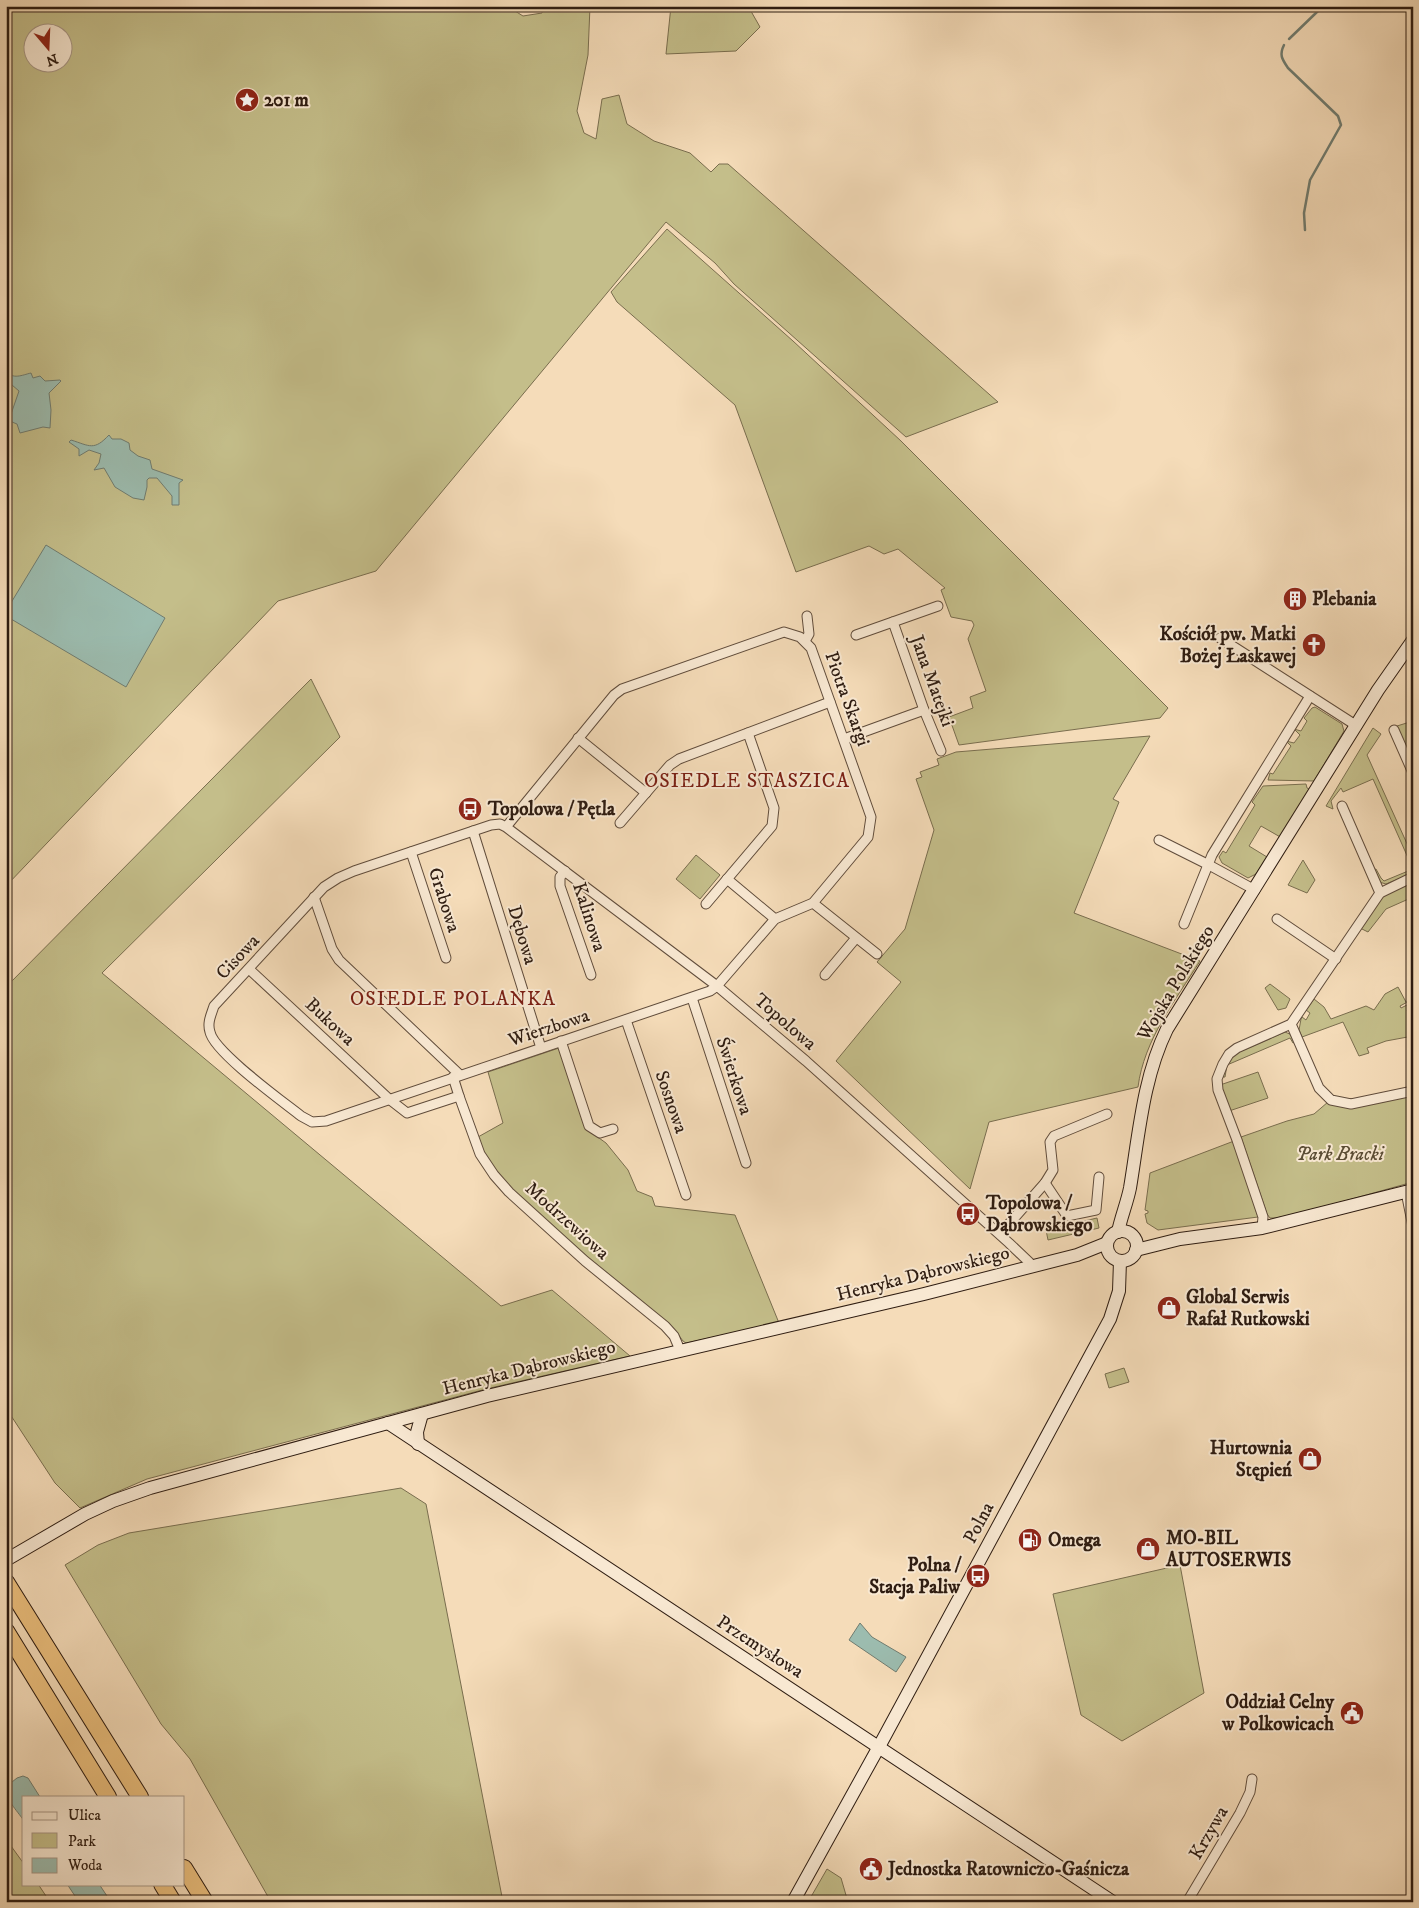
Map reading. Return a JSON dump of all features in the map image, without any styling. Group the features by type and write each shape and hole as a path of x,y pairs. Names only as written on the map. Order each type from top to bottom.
{"highway":[{"path":"6,1582 139,1796"},
{"path":"6,1631 107,1796"},
{"path":"185,1870 204,1902"},
{"path":"163,1886 173,1902"}],"street":[{"path":"856,635 938,606"},
{"path":"805,641 810,634 807,616"},
{"name":"Jana Matejki","path":"894,622 924,710 941,751"},
{"name":"Piotra Skargi","path":"503,826 614,695 622,689 780,632 794,634 805,641 811,648 871,817 868,837 813,903 775,919 717,986"},
{"path":"1220,638 1357,726"},
{"name":"Wojska Polskiego","path":"1129,1239 1129,1190 1148,1080 1159,1045 1167,1029 1254,890 1413,640"},
{"name":"Wojska Polskiego","path":"1184,924 1212,854 1310,696"},
{"path":"620,823 670,765 679,759 830,702"},
{"path":"844,739 924,710"},
{"path":"1394,730 1413,773"},
{"path":"706,904 772,826 774,808 748,734"},
{"path":"578,738 646,793"},
{"path":"1342,806 1380,893"},
{"name":"Cisowa","path":"389,1099 326,1121 312,1122 300,1116 222,1052 210,1035 208,1022 214,1006 314,897 324,887 338,878 495,824 503,826"},
{"name":"Topolowa","path":"503,826 717,986 806,1061 1000,1234 1032,1266"},
{"name":"Dębowa","path":"473,831 541,1048"},
{"path":"1159,840 1209,864 1254,890"},
{"name":"Grabowa","path":"410,852 446,958"},
{"name":"Kalinowa","path":"565,871 560,877 560,886 590,975"},
{"path":"1262,1228 1263,1217 1218,1090 1217,1078 1223,1064 1237,1048 1291,1024 1380,893 1413,877"},
{"path":"727,879 775,919"},
{"path":"314,897 332,949 339,960 456,1076"},
{"path":"813,903 877,954"},
{"path":"1277,919 1336,959"},
{"path":"825,975 856,938"},
{"name":"Bukowa","path":"249,969 389,1099 408,1113 459,1096"},
{"name":"Wierzbowa","path":"389,1099 692,998 717,986"},
{"name":"Świerkowa","path":"692,998 746,1163"},
{"name":"Sosnowa","path":"626,1020 686,1195"},
{"path":"1291,1024 1319,1088 1331,1100 1351,1104 1413,1091"},
{"path":"561,1041 589,1126 600,1133 613,1129"},
{"name":"Modrzewiowa","path":"456,1076 459,1096 480,1154 494,1175 585,1261 665,1326 674,1336 680,1350"},
{"path":"1000,1234 1045,1183 1054,1170 1050,1142 1054,1136 1107,1114"},
{"path":"1045,1183 1067,1216 1096,1210 1099,1177"},
{"path":"1129,1239 1130,1259 1120,1261 1112,1257 1108,1248 1111,1236 1129,1239 1180,1239 1262,1228 1409,1191 1413,1228"},
{"name":"Henryka Dąbrowskiego","path":"6,1560 77,1518 113,1501 150,1488 487,1396 823,1318 1108,1248"},
{"name":"Polna","path":"793,1902 879,1748 1110,1319 1119,1290 1120,1261"},
{"path":"418,1444 417,1432 422,1414"},
{"name":"Przemysłowa","path":"388,1423 1113,1902"},
{"name":"Krzywa","path":"1187,1902 1240,1812 1250,1792 1252,1778"}],"green space":[{"path":"6,6 507,6 523,16 542,13 543,6 590,6 588,55 577,111 584,133 596,139 602,99 619,95 627,124 654,141 690,153 711,172 719,164 728,164 998,402 906,437 734,284 715,263 666,222 376,571 278,601 6,886"},
{"path":"671,6 748,6 760,27 736,51 666,54"},
{"path":"667,229 793,341 901,441 1168,708 1160,718 959,745 949,717 973,708 970,697 986,691 968,639 974,625 972,621 951,617 941,590 945,588 898,549 884,554 869,546 796,572 735,405 617,302 611,292"},
{"path":"311,679 340,737 102,973 501,1306 552,1290 630,1356 486,1389 147,1479 80,1508 55,1483 6,1408 6,987"},
{"path":"1315,707 1342,724 1344,731 1314,781 1268,780 1270,773 1273,774 1291,746 1286,741 1294,743 1300,735 1294,729 1301,731 1307,721 1304,718"},
{"path":"1413,721 1413,762 1397,726"},
{"path":"1373,728 1381,734 1367,755 1413,857 1413,869 1373,779 1343,792 1341,788 1331,801 1333,809 1326,806"},
{"path":"1150,736 1113,799 1119,802 1074,913 1200,961 1171,1006 1154,1037 1141,1070 1138,1087 989,1122 970,1189 836,1061 901,982 877,962 905,929 934,830 916,779 922,777 920,772 939,765 937,759 956,752"},
{"path":"1306,784 1307,788 1311,790 1282,838 1261,826 1249,846 1267,857 1256,874 1248,878 1222,863 1219,857 1223,851 1226,853 1255,805 1252,802 1263,786"},
{"path":"696,855 720,875 700,899 676,879"},
{"path":"1303,860 1315,880 1307,893 1288,885"},
{"path":"1376,869 1384,881 1413,869 1413,873 1386,884 1379,882 1373,870"},
{"path":"1410,883 1413,884 1413,897 1386,909 1368,932 1360,928 1381,897"},
{"path":"1270,984 1290,999 1286,1008 1278,1010 1265,988"},
{"path":"1398,987 1406,1002 1413,999 1400,1006 1401,1008 1413,1002 1413,1008 1407,1010 1413,1023 1413,1036 1386,1041 1367,1048 1369,1053 1359,1056 1343,1022 1302,1037 1299,1030 1301,1019 1302,1017 1306,1020 1310,1013 1306,1010 1314,999 1324,1007 1331,1019 1366,1006 1374,1010 1385,994"},
{"path":"1285,1032 1292,1035 1297,1041 1293,1043 1290,1038 1227,1065 1225,1077 1222,1077 1229,1059 1237,1053"},
{"path":"559,1048 585,1128 606,1143 628,1170 637,1191 652,1197 655,1206 735,1215 779,1323 686,1343 677,1333 608,1276 558,1231 513,1190 496,1171 478,1137 503,1123 488,1072"},
{"path":"1258,1072 1268,1098 1229,1111 1220,1085"},
{"name":"Park Bracki","path":"1413,1094 1413,1182 1305,1212 1270,1218 1241,1137 1314,1114 1328,1102"},
{"name":"Park Bracki","path":"1234,1141 1258,1217 1158,1230 1147,1223 1145,1214 1148,1211 1145,1210 1150,1173"},
{"path":"1097,1218 1099,1228 1048,1240 1046,1230"},
{"path":"1124,1368 1129,1382 1109,1388 1105,1374"},
{"path":"401,1488 426,1504 503,1902 271,1902 190,1759 161,1724 65,1565 98,1545 129,1533"},
{"path":"1180,1565 1204,1693 1122,1741 1081,1715 1053,1594"},
{"path":"6,1839 22,1861 22,1886 39,1886 50,1902 6,1902"},
{"path":"827,1869 841,1878 848,1902 808,1902"}],"water":[{"path":"6,371 15,376 31,373 33,378 40,376 45,381 61,381 49,393 51,410 50,428 43,427 20,433 17,424 12,422 10,417 19,391 12,385 6,385"},
{"path":"109,435 112,439 121,439 129,443 130,450 138,456 150,460 152,469 183,480 179,483 179,505 172,505 172,496 157,478 149,478 147,480 144,500 133,498 115,487 104,468 94,470 99,463 101,454 89,450 79,456 79,449 69,442 71,440 92,446"},
{"path":"46,545 165,618 126,687 6,616 6,611"},
{"path":"860,1623 872,1637 906,1657 896,1672 849,1640"},
{"path":"23,1776 28,1778 39,1796 22,1796 22,1818 7,1795 7,1786"},
{"path":"68,1886 100,1886 111,1902 79,1902"}],"waterway":[{"path":"1289,39 1318,11"},
{"path":"1284,45 1282,57 1288,68 1338,116 1341,125 1310,180 1304,213 1305,230"}],"place":[{"name":"201 m","path":"247,100"},
{"name":"Plebania","path":"1295,599"},
{"name":"Kościół pw. Matki Bożej Łaskawej","path":"1314,645"},
{"name":"Topolowa / Pętla","path":"470,809"},
{"name":"Topolowa / Dąbrowskiego","path":"968,1214"},
{"name":"Global Serwis Rafał Rutkowski","path":"1169,1308"},
{"name":"Hurtownia Stępień","path":"1310,1459"},
{"name":"Omega","path":"1030,1540"},
{"name":"MO-BIL AUTOSERWIS","path":"1148,1549"},
{"name":"Polna / Stacja Paliw","path":"978,1576"},
{"name":"Oddział Celny w Polkowicach","path":"1352,1713"},
{"name":"Jednostka Ratowniczo-Gaśnicza","path":"871,1869"}],"district":[{"name":"OSIEDLE STASZICA","path":"747,781"},
{"name":"OSIEDLE POLANKA","path":"453,999"}]}
